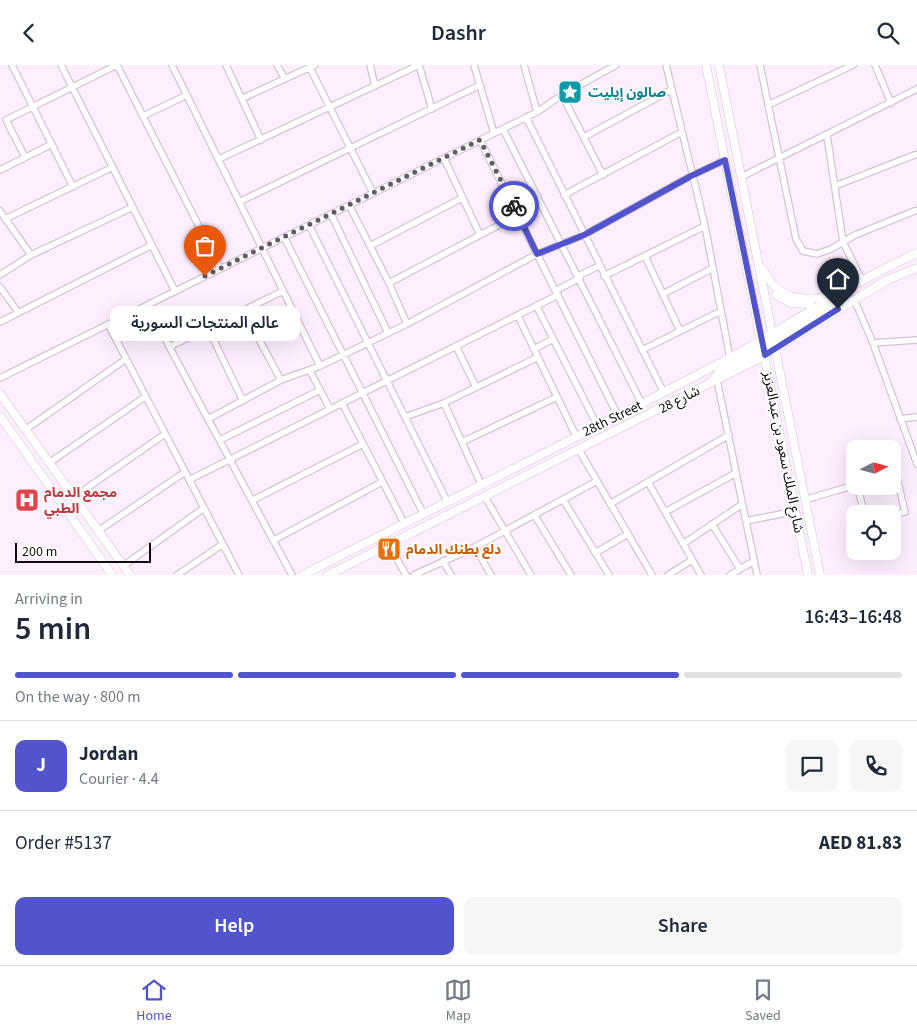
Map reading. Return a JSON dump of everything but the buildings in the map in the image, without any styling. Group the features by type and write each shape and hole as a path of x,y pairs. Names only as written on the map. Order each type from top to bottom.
{"main road":[{"name":"شارع الملك سعود بن عبدالعزيز","path":"706,65 808,575"},
{"name":"شارع الملك سعود بن عبدالعزيز","path":"719,65 820,575"},
{"name":"28th Street","path":"303,575 730,358 764,348 824,303 862,280 917,253"},
{"path":"758,262 767,278 784,294 804,299 837,295"},
{"path":"764,348 887,280 917,268"},
{"path":"762,281 778,297 791,303 824,303"},
{"path":"774,342 828,306 837,295"},
{"name":"شارع 28","path":"328,575 714,381 715,374 764,348"},
{"path":"0,394 130,575"},
{"path":"0,417 112,575"}],"street":[{"path":"12,65 73,187"},
{"path":"61,65 175,291"},
{"path":"25,157 3,121 117,65 220,269"},
{"path":"172,65 241,201 320,366"},
{"path":"226,65 261,139"},
{"path":"276,65 284,79"},
{"path":"370,65 375,86"},
{"path":"220,159 419,65 432,109"},
{"path":"474,65 494,133"},
{"path":"524,65 537,112"},
{"path":"0,377 537,112 562,95 616,65"},
{"path":"666,65 680,133 705,226 730,358"},
{"path":"760,65 796,239 803,251 817,254 855,235 917,210"},
{"path":"768,105 853,65"},
{"path":"876,65 891,103"},
{"path":"243,98 312,66 330,107 373,193"},
{"path":"241,201 480,85"},
{"path":"741,177 917,89"},
{"path":"584,137 671,90"},
{"path":"143,116 187,95"},
{"path":"562,95 603,175"},
{"path":"526,117 664,393"},
{"path":"503,129 563,243 642,404"},
{"path":"564,195 680,133"},
{"path":"827,135 843,242 862,280"},
{"path":"480,140 618,416"},
{"path":"0,170 52,144"},
{"path":"835,186 917,154"},
{"path":"444,158 480,235"},
{"path":"208,419 281,380 310,371 407,324 537,254 584,235 691,176 725,160"},
{"path":"6,219 113,167"},
{"path":"370,246 462,197"},
{"path":"349,205 389,283 407,324"},
{"path":"0,275 31,255 133,207"},
{"path":"0,211 31,255"},
{"path":"331,214 388,333"},
{"path":"389,283 518,215"},
{"path":"309,225 447,501"},
{"path":"604,276 705,226"},
{"path":"284,237 423,513"},
{"path":"0,322 152,245"},
{"path":"645,256 680,331"},
{"path":"189,481 386,380 518,317 537,307 579,277 599,266"},
{"path":"663,294 713,268"},
{"path":"0,287 18,312"},
{"path":"169,347 283,291"},
{"path":"854,299 873,343 916,460"},
{"path":"147,305 292,575"},
{"path":"537,307 598,425"},
{"path":"243,310 281,380"},
{"path":"642,350 721,311"},
{"path":"518,317 576,436"},
{"path":"108,324 239,575"},
{"path":"208,328 243,401"},
{"path":"534,349 553,339"},
{"path":"873,343 917,340"},
{"path":"456,347 476,387"},
{"path":"405,417 444,403 538,357"},
{"path":"26,430 126,359"},
{"path":"310,371 330,409"},
{"path":"714,381 729,435 741,505 757,575"},
{"path":"220,439 320,389"},
{"path":"49,463 146,397"},
{"path":"462,442 557,397"},
{"path":"342,403 404,523"},
{"path":"444,403 481,484"},
{"path":"900,419 917,417"},
{"path":"74,497 165,434"},
{"path":"610,504 729,435"},
{"path":"253,500 363,444"},
{"path":"579,450 652,575"},
{"path":"98,531 185,472"},
{"path":"665,512 736,473"},
{"path":"414,575 475,547 564,501 596,481"},
{"path":"274,540 382,482"},
{"path":"648,482 701,575"},
{"path":"804,500 846,488"},
{"path":"900,495 904,512 901,512"},
{"path":"485,497 531,575"},
{"path":"564,501 609,575"},
{"path":"683,544 741,505"},
{"path":"123,566 204,508"},
{"path":"746,521 796,511"},
{"path":"535,516 570,575"},
{"path":"712,524 740,569"},
{"path":"595,553 628,535"},
{"path":"177,575 223,544"},
{"path":"389,545 406,575"},
{"path":"475,547 491,575"},
{"path":"668,575 692,560"},
{"path":"443,561 451,575"},
{"path":"730,575 754,561"}],"way so far":[{"path":"205,276 480,140 514,206"}],"place":[{"name":"صالون إيليت","path":"570,92"},
{"name":"عالم المنتجات السورية","path":"205,276"},
{"name":"مجمع الدمام الطبي","path":"27,500"},
{"name":"دلع بطنك الدمام","path":"389,549"}],"route":[{"path":"514,206 537,254 584,235 691,176 725,160 765,355 838,309"}]}
